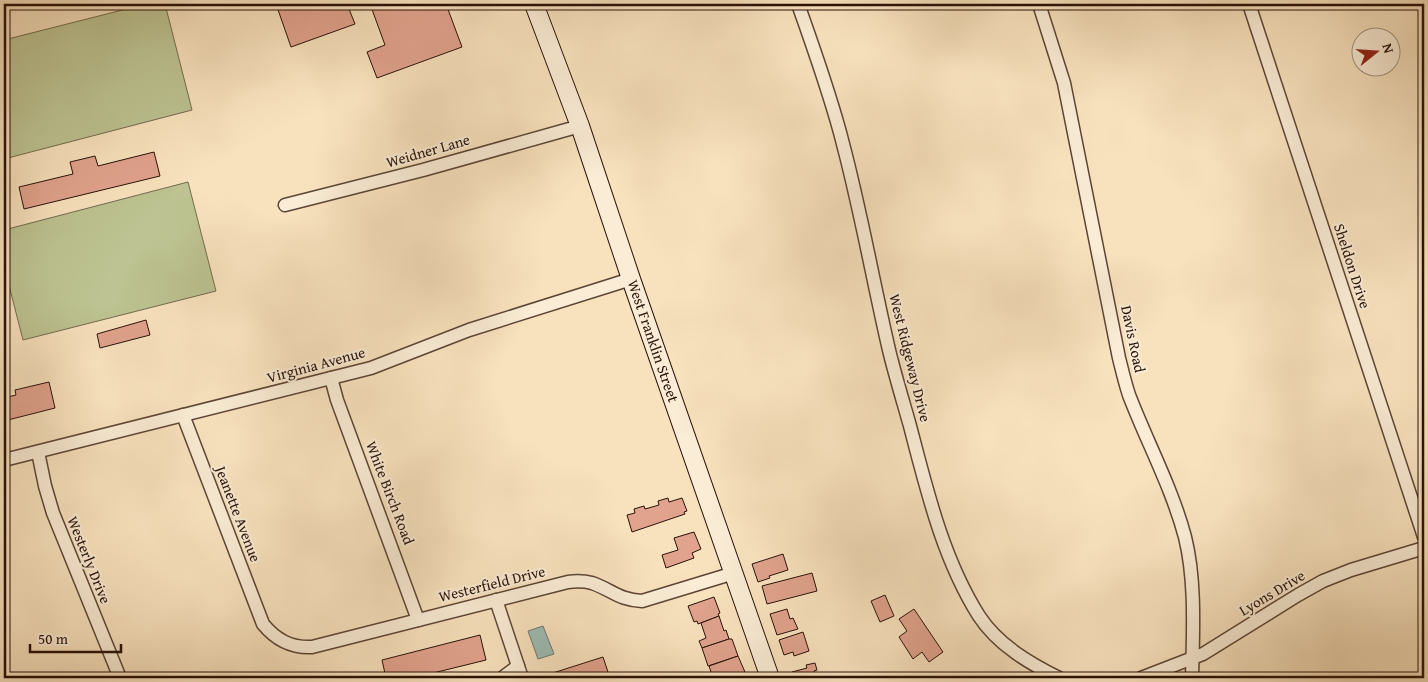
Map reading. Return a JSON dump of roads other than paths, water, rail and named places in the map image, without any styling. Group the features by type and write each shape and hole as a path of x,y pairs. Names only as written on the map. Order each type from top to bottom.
{"main road":[{"name":"West Franklin Street","path":"534,4 580,126 631,279 770,678"}],"street":[{"name":"West Ridgeway Drive","path":"798,4 830,96 844,144 889,351 931,504 946,550 963,588 980,618 990,631 1023,658 1059,678"},
{"name":"Davis Road","path":"1039,4 1064,83 1128,393 1168,486 1185,539 1189,560 1193,614 1192,678"},
{"name":"Sheldon Drive","path":"1248,4 1424,537"},
{"name":"Weidner Lane","path":"284,205 423,170 580,126"},
{"name":"Virginia Avenue","path":"4,460 371,368 470,330 631,279"},
{"name":"White Birch Road","path":"331,378 418,620"},
{"name":"Jeanette Avenue","path":"184,415 263,624"},
{"name":"Westerly Drive","path":"38,452 53,513 120,678"},
{"name":"Lyons Drive","path":"1141,678 1203,654 1323,581 1351,570 1424,548"},
{"name":"Westerfield Drive","path":"263,624 272,635 281,641 302,648 312,648 568,582 582,581 593,584 619,597 642,600 734,574"},
{"path":"496,600 520,672 502,678"}],"water":[{"path":"543,626 554,654 538,659 528,631"}]}
